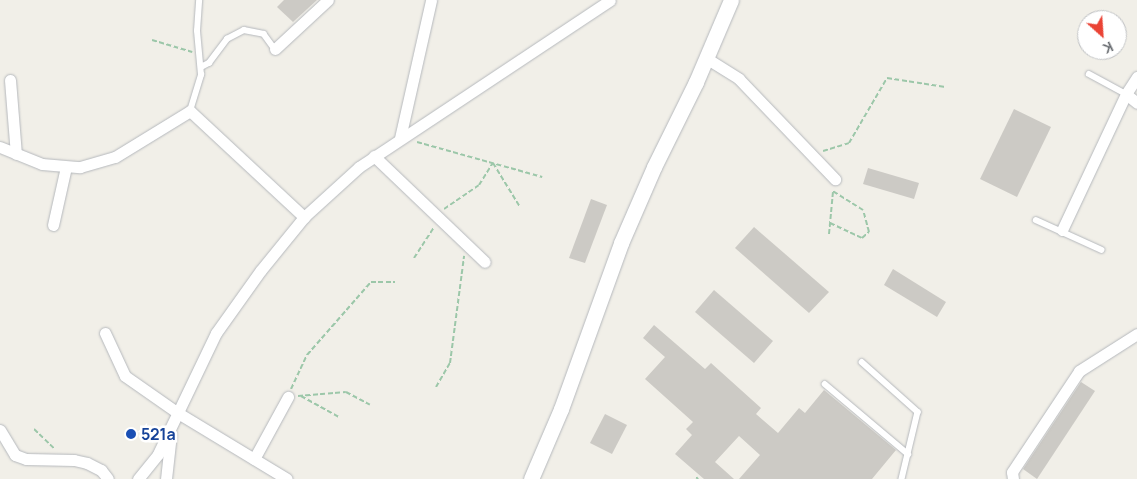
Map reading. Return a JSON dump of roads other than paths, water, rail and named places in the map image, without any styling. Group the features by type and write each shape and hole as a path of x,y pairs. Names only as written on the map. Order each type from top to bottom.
{"street":[{"path":"275,49 328,0"},
{"path":"400,138 431,0"},
{"path":"138,479 158,454 216,333 261,270 304,217 374,156 610,0"},
{"path":"532,479 561,410 621,243 706,58 730,0"},
{"path":"706,58 739,79 811,155 834,185"},
{"path":"1062,230 1126,94 1137,77"},
{"path":"10,80 16,154"},
{"path":"1126,94 1137,102"},
{"path":"0,148 42,164 66,167 80,166 115,157 190,112 304,217"},
{"path":"374,156 485,262"},
{"path":"53,224 66,167"},
{"path":"105,333 125,376 178,413 287,479"},
{"path":"1013,479 1012,472 1079,371 1137,334"},
{"path":"254,459 288,397"},
{"path":"166,479 172,425"},
{"path":"0,430 15,455 26,459 66,460 87,463 101,470 108,479"}],"lane":[{"path":"190,112 198,93 201,67 199,54 199,0"},
{"path":"201,67 209,63 227,39 244,30 259,31 275,49"},
{"path":"1089,74 1126,94"},
{"path":"1036,220 1062,230 1102,250"},
{"path":"862,362 918,412 902,479"},
{"path":"825,384 908,454"}],"place":[{"name":"521a","path":"131,434"}]}
